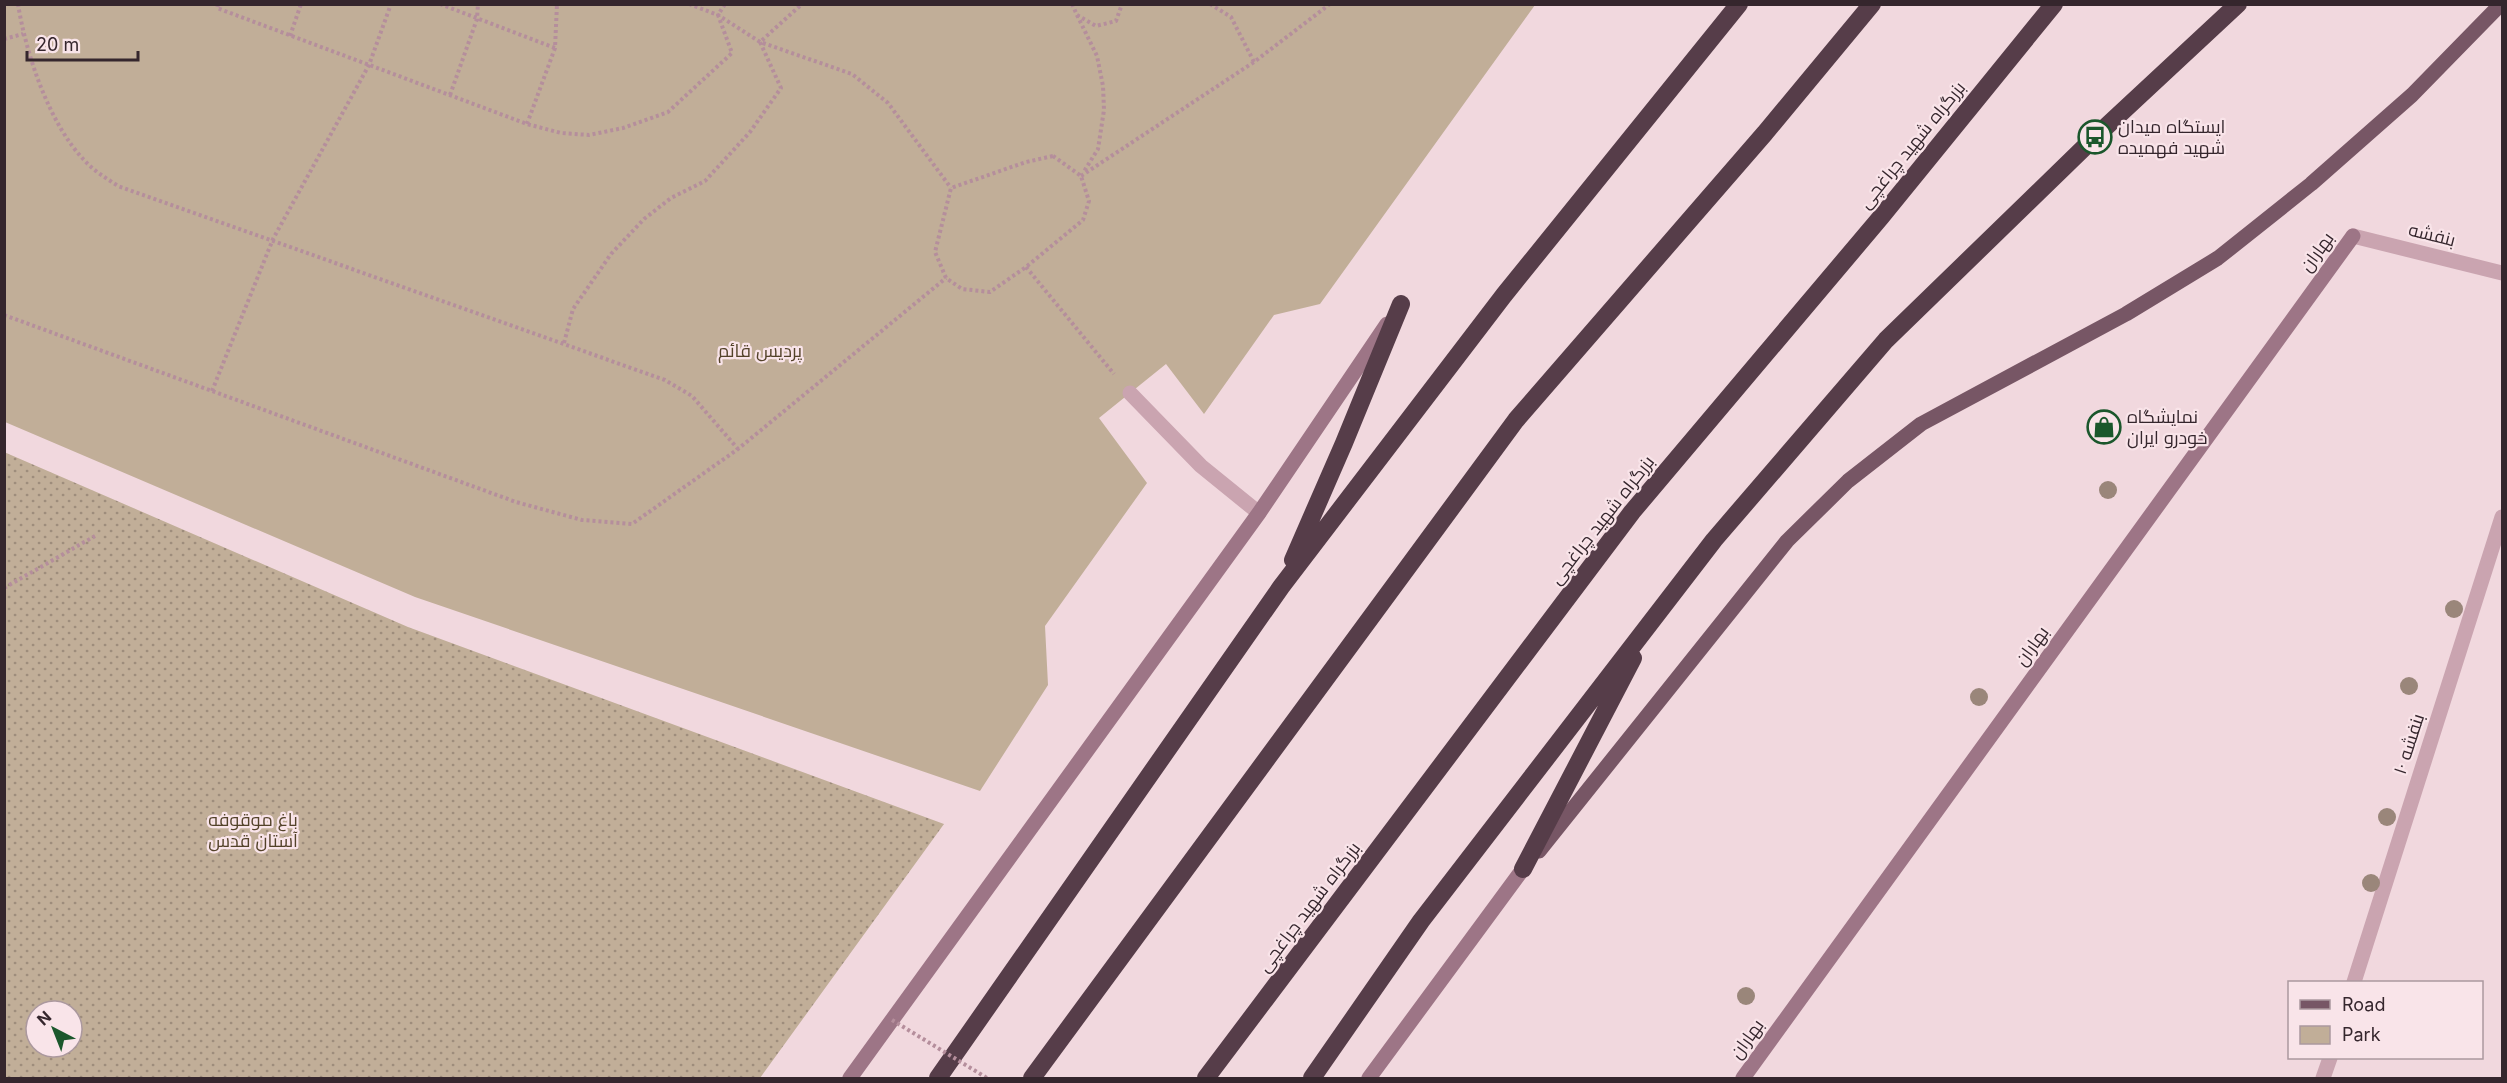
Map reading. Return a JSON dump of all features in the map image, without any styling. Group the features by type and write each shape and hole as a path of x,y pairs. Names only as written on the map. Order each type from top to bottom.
{"highway":[{"path":"938,1078 1281,587 1504,295 1739,4"},
{"path":"1032,1078 1516,420 1765,133 1872,4"},
{"name":"بزرگراه شهید چراغچی","path":"1206,1078 1632,512 1881,217 2054,4"},
{"path":"1311,1078 1421,921 1654,617 1714,540 1886,340 2095,137 2238,4"},
{"path":"1281,587 1401,304"},
{"path":"1524,869 1654,617"}],"main road":[{"path":"1524,869 1787,541 1848,481 1921,424 2126,314 2218,258 2311,184 2412,95 2501,4"}],"street":[{"name":"بنفشه","path":"2353,236 2502,273"},
{"name":"بهاران","path":"1743,1078 2353,236"},
{"path":"850,1078 1259,513 1401,304"},
{"path":"1130,393 1201,466 1259,513"},
{"name":"بنفشه ۱۰","path":"2354,981 2502,517"},
{"path":"1369,1078 1524,869"},
{"path":"2323,1078 2330,1059"}],"path":[{"path":"18,4 23,34 55,122 84,160 118,186 273,239 665,380 692,396 738,449"},
{"path":"218,4 217,8 527,124 561,133 589,135 624,128 668,112 732,53 718,15"},
{"path":"290,36 301,4"},
{"path":"212,391 273,239 369,65 391,4"},
{"path":"440,4 555,48"},
{"path":"450,95 477,18 478,4"},
{"path":"527,124 555,48 557,4"},
{"path":"689,4 718,15 760,42 852,74 888,103 951,188"},
{"path":"718,15 725,4"},
{"path":"760,42 802,4"},
{"path":"1072,4 1097,56 1103,86 1104,110 1098,149 1081,176"},
{"path":"1077,15 1096,26 1116,21 1122,4"},
{"path":"1210,4 1231,17 1254,62"},
{"path":"1081,176 1254,62 1330,4"},
{"path":"4,39 23,34"},
{"path":"564,343 573,309 611,254 644,219 671,198 705,181 750,132 781,88 760,42"},
{"path":"1053,156 1081,176 1089,201 1083,220 1026,267 990,292 962,289 946,278 935,252 951,188 1026,162 1053,156"},
{"path":"1026,267 1130,393"},
{"path":"4,315 516,502 582,520 632,524 738,449 946,278"},
{"path":"4,588 95,536"},
{"path":"892,1020 987,1078"}],"green space":[{"name":"پردیس قائم","path":"5,5 1535,5 1320,304 1274,315 1204,414 1166,364 1099,418 1147,483 1045,626 1048,685 980,791 415,597 5,422"},
{"name":"باغ موقوفه آستان قدس","path":"4,452 408,627 944,824 760,1078 5,1078"}],"place":[{"name":"ایستگاه میدان شهید فهمیده","path":"2095,137"},
{"name":"نمایشگاه خودرو ایران","path":"2104,427"}]}
